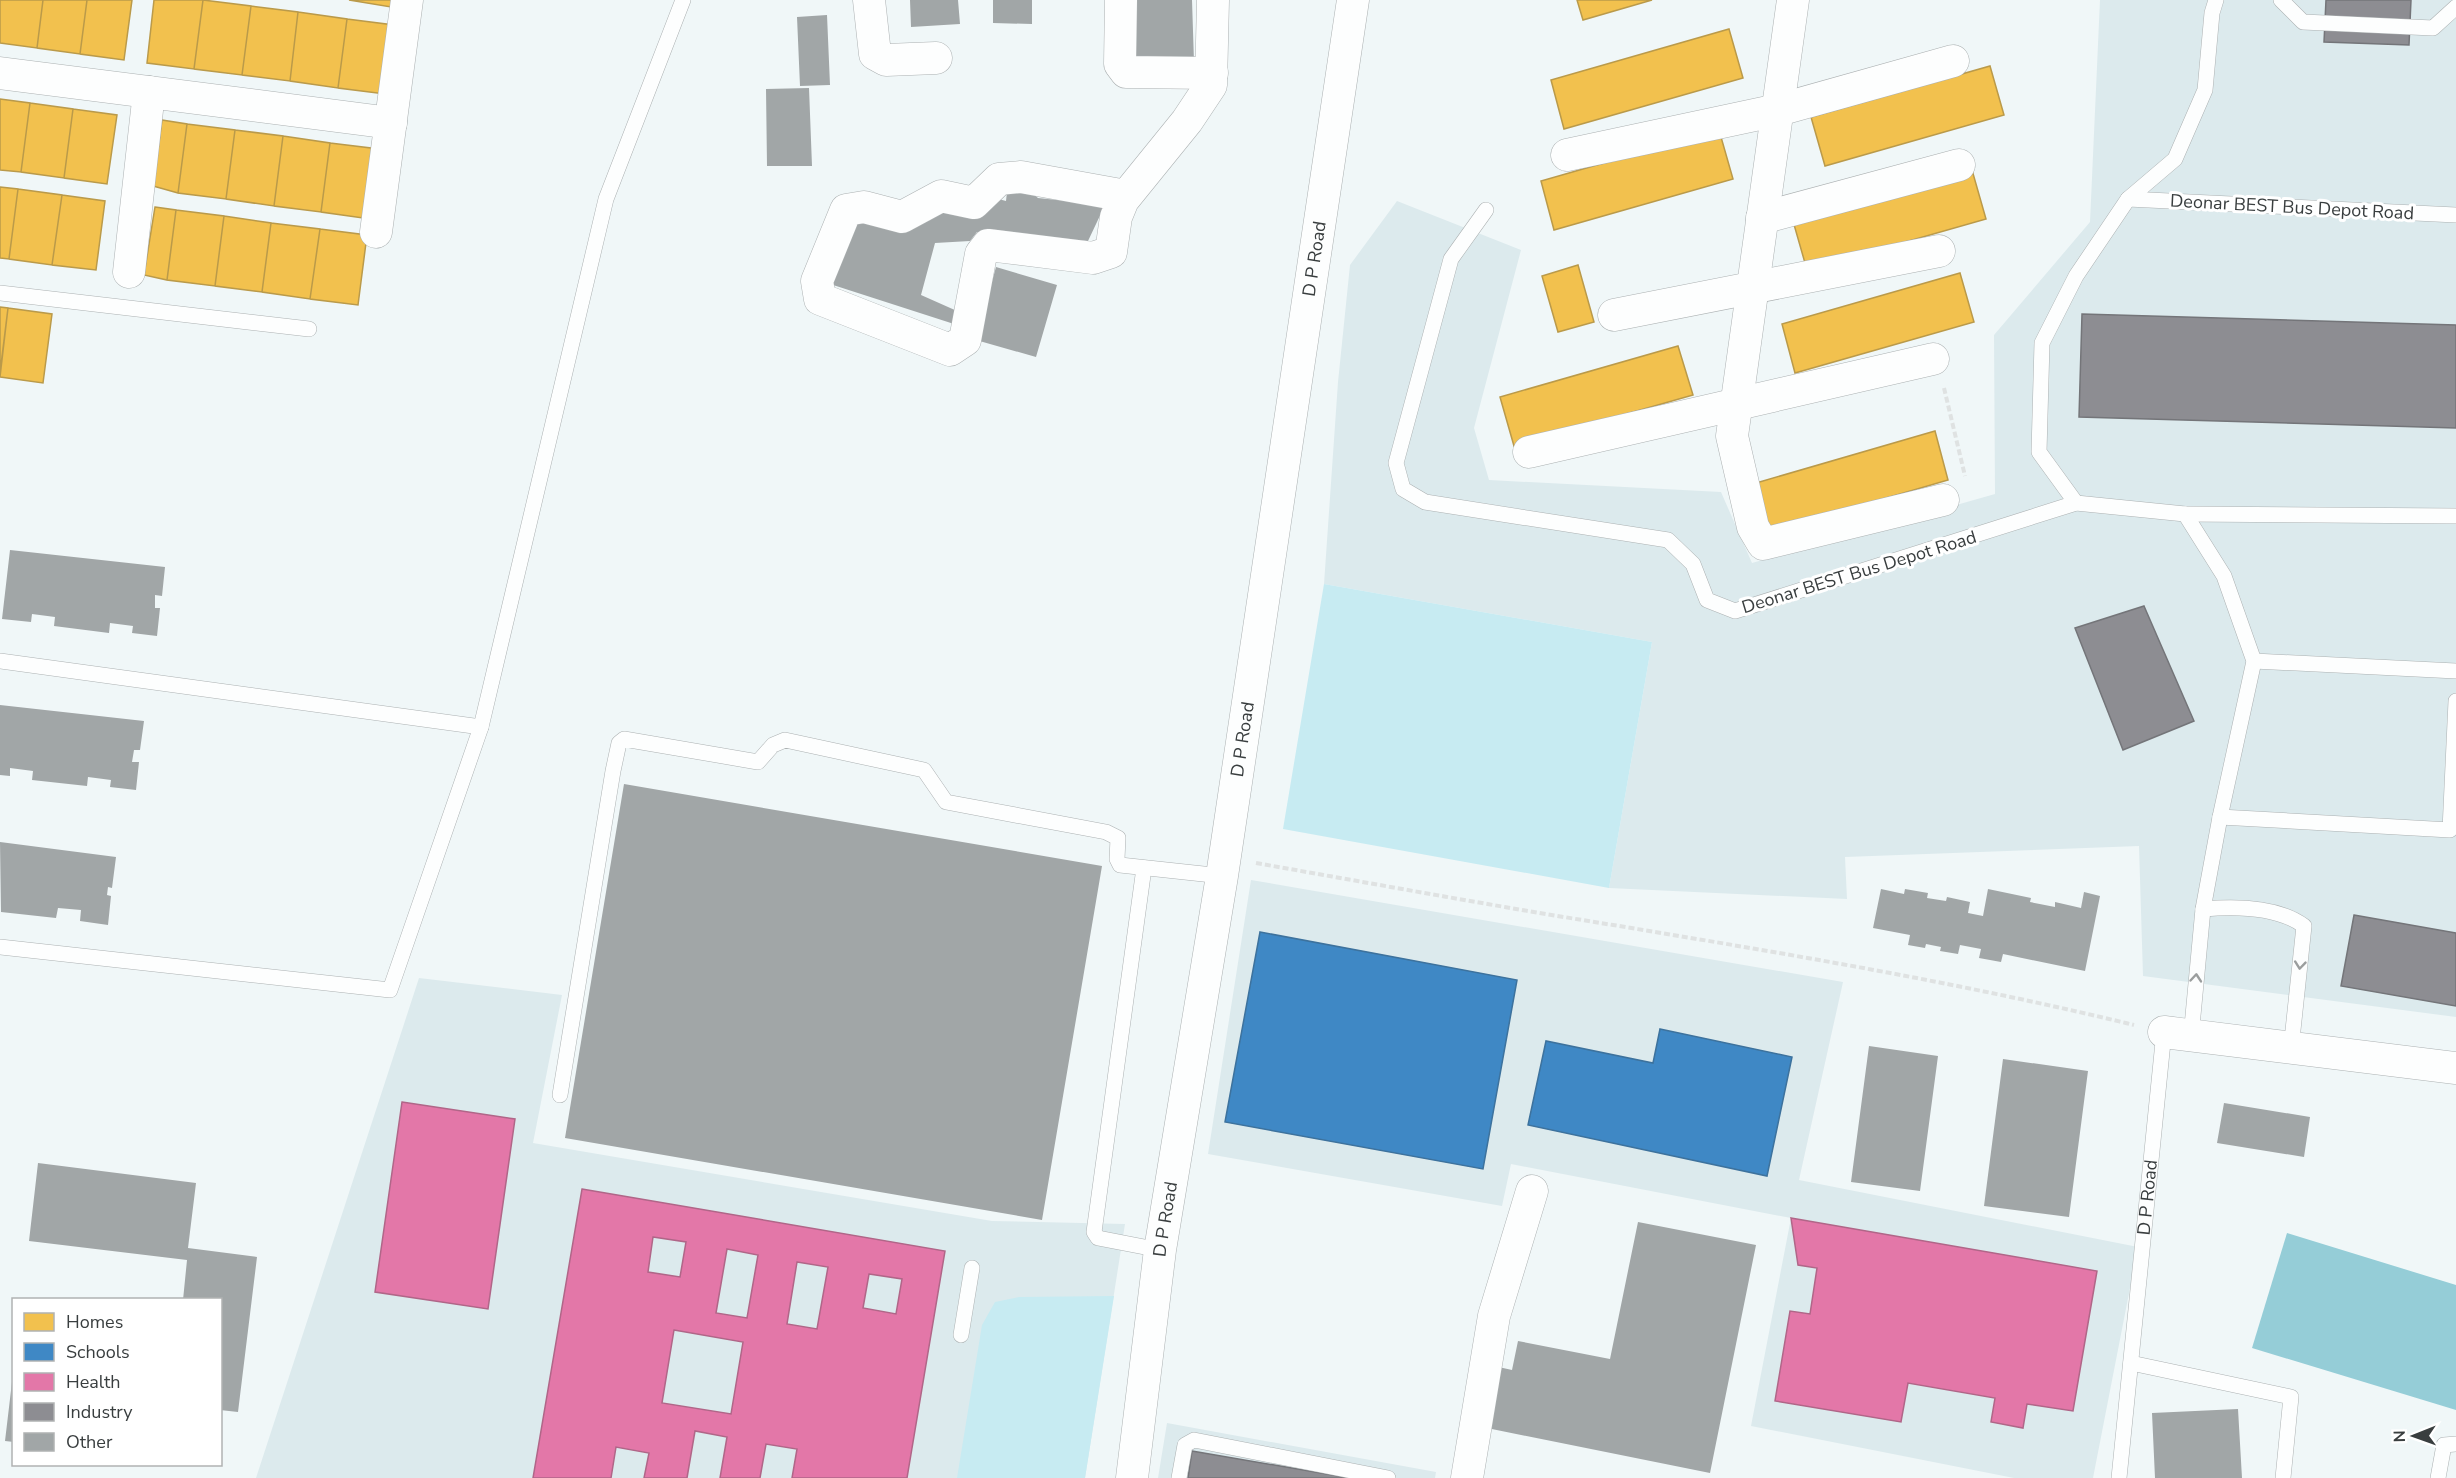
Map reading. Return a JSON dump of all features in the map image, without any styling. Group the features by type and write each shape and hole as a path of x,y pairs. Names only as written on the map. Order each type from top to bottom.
{"street":[{"path":"376,232 407,0"},
{"path":"869,0 874,54 886,60 936,58"},
{"path":"1121,0 1120,64 1126,72 1212,73"},
{"path":"1126,196 1021,177 999,179 974,203 941,196 902,217 864,207 846,210 818,281 820,299 950,350 965,340 981,254 988,245 1093,258 1111,252 1116,217 1126,196 1186,121 1211,85 1214,0"},
{"name":"D P Road","path":"1132,1478 1160,1250 1224,867 1353,0"},
{"path":"1793,0 1732,436 1753,527 1763,544 1943,500"},
{"path":"1567,155 1778,110 1953,61"},
{"path":"0,73 391,123"},
{"path":"129,272 149,92"},
{"path":"1762,218 1959,165"},
{"path":"1614,315 1939,251"},
{"path":"1529,452 1933,358"},
{"path":"2177,1034 2456,1068"},
{"path":"1467,1478 1494,1316 1532,1191"}],"lane":[{"path":"0,947 390,990 482,727 606,200 683,0"},
{"name":"Deonar BEST Bus Depot Road","path":"2076,503 2039,452 2042,343 2076,276 2127,199 2175,159 2205,90 2212,13 2216,0"},
{"path":"2282,0 2302,22 2433,28 2456,7"},
{"name":"Deonar BEST Bus Depot Road","path":"2127,199 2456,215"},
{"name":"Deonar BEST Bus Depot Road","path":"1486,210 1451,259 1396,463 1403,489 1425,502 1668,540 1693,564 1707,600 1735,611 2076,503 2185,514 2456,516"},
{"path":"0,293 309,329"},
{"path":"2177,1034 2254,661 2224,576 2185,514"},
{"path":"0,661 482,727"},
{"path":"2254,661 2456,671"},
{"path":"2220,818 2453,830 2456,701"},
{"path":"560,1095 613,771 619,743 624,739 758,762 773,745 785,740 924,770 946,802 1106,832 1118,838 1117,859 1120,865 1144,868 1224,867"},
{"path":"1144,868 1094,1232 1098,1238 1160,1250"},
{"path":"2203,909 2226,907 2252,909 2291,916 2304,926 2291,1049"},
{"name":"D P Road","path":"2119,1478 2131,1363 2177,1034"},
{"path":"961,1335 972,1268"},
{"path":"2131,1363 2291,1397 2283,1478"},
{"path":"1179,1478 1185,1445 1194,1440 1388,1478"},
{"path":"2438,1478 2444,1445 2456,1444"}],"path":[{"path":"1899,367 1946,389 1967,487 1960,496 1943,500"},
{"path":"1224,867 1472,902 1894,972 2013,995 2177,1034"}],"shaded area":[{"path":"2100,0 2456,0 2456,1017 2143,976 2139,846 1845,857 1847,899 1609,888 1652,642 1324,584 1338,382 1350,265 1397,201 1521,250 1474,428 1489,480 1721,492 1752,563 1995,494 1994,335 2090,222"},
{"path":"1324,584 1652,642 1609,888 1283,829"},
{"path":"1251,880 1843,982 1799,1180 2138,1247 2093,1478 2014,1478 1751,1426 1791,1218 1511,1164 1502,1206 1208,1154"},
{"path":"419,978 562,995 533,1143 992,1221 1125,1224 1085,1478 256,1478"},
{"path":"2287,1233 2456,1285 2456,1410 2252,1348"},
{"path":"1114,1296 1085,1478 957,1478 982,1325 995,1302 1019,1297"},
{"path":"1167,1423 1436,1472 1435,1478 1158,1478"}],"building: Homes":[{"path":"0,0 43,0 37,48 0,43"},
{"path":"43,0 87,0 80,54 37,48"},
{"path":"87,0 132,0 124,60 80,54"},
{"path":"154,0 203,0 194,69 147,63"},
{"path":"203,0 251,6 242,75 194,69"},
{"path":"349,0 398,0 397,8"},
{"path":"1577,0 1652,0 1583,20"},
{"path":"251,6 298,12 290,81 242,75"},
{"path":"298,12 347,19 338,88 290,81"},
{"path":"347,19 394,25 385,94 338,88"},
{"path":"1729,29 1743,78 1564,129 1551,80"},
{"path":"1990,66 2004,115 1825,166 1811,117"},
{"path":"0,99 30,103 21,172 0,170"},
{"path":"30,103 73,109 64,178 21,172"},
{"path":"73,109 117,115 107,184 64,178"},
{"path":"162,120 187,124 178,193 153,186"},
{"path":"187,124 235,130 226,199 178,193"},
{"path":"235,130 283,136 274,206 226,199"},
{"path":"1719,130 1733,179 1554,230 1541,181"},
{"path":"283,136 330,143 321,212 274,206"},
{"path":"330,143 379,149 370,219 321,212"},
{"path":"1972,170 1986,219 1807,270 1793,221"},
{"path":"0,187 18,189 9,259 0,258"},
{"path":"18,189 62,195 52,265 9,259"},
{"path":"62,195 105,201 96,270 52,265"},
{"path":"155,207 176,210 167,280 144,275"},
{"path":"176,210 224,216 215,286 167,280"},
{"path":"224,216 271,223 262,292 215,286"},
{"path":"271,223 320,229 310,299 262,292"},
{"path":"320,229 367,235 358,305 310,299"},
{"path":"1578,265 1594,322 1558,332 1542,276"},
{"path":"1960,273 1974,322 1795,373 1782,324"},
{"path":"0,307 8,308 0,373"},
{"path":"8,308 52,314 43,383 0,377"},
{"path":"1678,346 1693,395 1514,446 1500,397"},
{"path":"1935,431 1948,480 1770,532 1756,483"}],"building: Schools":[{"path":"1260,932 1517,980 1483,1169 1225,1122"},
{"path":"1660,1029 1792,1057 1767,1176 1528,1125 1546,1041 1653,1063"}],"building: Health":[{"path":"402,1102 515,1119 488,1309 375,1292"},
{"path":"582,1189 945,1251 907,1478 792,1478 797,1449 766,1444 760,1478 720,1478 727,1437 695,1431 687,1478 644,1478 649,1453 616,1447 611,1478 533,1478","holes":["653,1237 686,1242 680,1277 648,1272","727,1249 758,1255 747,1318 716,1313","797,1262 828,1267 817,1329 787,1324","869,1274 902,1279 896,1314 863,1308","674,1330 743,1342 731,1414 662,1403"]},
{"path":"1791,1218 2097,1271 2073,1411 2027,1404 2023,1428 1991,1422 1995,1398 1908,1383 1901,1422 1775,1401 1790,1311 1810,1314 1817,1268 1798,1265"}],"building: Industry":[{"path":"2326,0 2411,0 2409,45 2324,42"},
{"path":"2082,314 2456,325 2456,428 2079,417"},
{"path":"2144,606 2194,721 2123,750 2075,628"},
{"path":"2354,915 2456,933 2456,1006 2341,986"},
{"path":"1192,1451 1350,1478 1188,1478"}],"building: Other":[{"path":"910,0 958,0 960,24 911,27"},
{"path":"993,0 1032,0 1032,24 993,23"},
{"path":"1130,0 1192,0 1194,62 1132,64"},
{"path":"827,15 830,85 800,86 797,17"},
{"path":"809,88 812,166 767,166 766,89"},
{"path":"1008,183 1024,186 1038,198 1105,205 1088,241 977,232 970,241 935,243 921,295 957,311 954,324 830,284 853,224 868,214 909,231 917,216 929,221 937,204 987,196 1006,201"},
{"path":"996,267 1057,285 1036,357 976,340"},
{"path":"10,550 165,567 162,596 155,595 155,608 160,608 157,636 132,633 133,626 110,623 109,633 54,626 55,617 32,614 31,622 2,619"},
{"path":"0,705 144,721 140,750 134,750 132,762 139,762 136,790 110,787 111,780 88,777 87,786 32,780 33,771 10,768 10,776 0,775"},
{"path":"624,784 1102,866 1042,1220 565,1138"},
{"path":"0,842 116,857 112,888 108,887 107,895 111,896 108,925 80,921 81,910 58,908 56,918 1,912"},
{"path":"1881,889 1904,894 1905,889 1928,893 1927,898 1946,901 1947,897 1970,902 1968,913 1983,916 1988,889 2031,898 2030,902 2055,907 2055,902 2081,908 2084,892 2100,896 2085,971 2003,954 2001,962 1979,958 1981,949 1960,945 1958,954 1940,951 1941,947 1926,944 1925,948 1908,945 1910,935 1873,928"},
{"path":"1869,1046 1938,1056 1920,1191 1851,1182"},
{"path":"2003,1059 2088,1071 2069,1217 1984,1206"},
{"path":"2224,1103 2310,1117 2304,1157 2217,1143"},
{"path":"38,1163 196,1183 188,1248 257,1257 238,1412 222,1410 222,1298 183,1298 187,1260 29,1241"},
{"path":"1638,1222 1756,1245 1710,1473 1482,1427 1494,1366 1512,1370 1518,1341 1610,1359"},
{"path":"12,1382 12,1442 5,1441"},
{"path":"2238,1409 2242,1478 2155,1478 2152,1413"}]}
